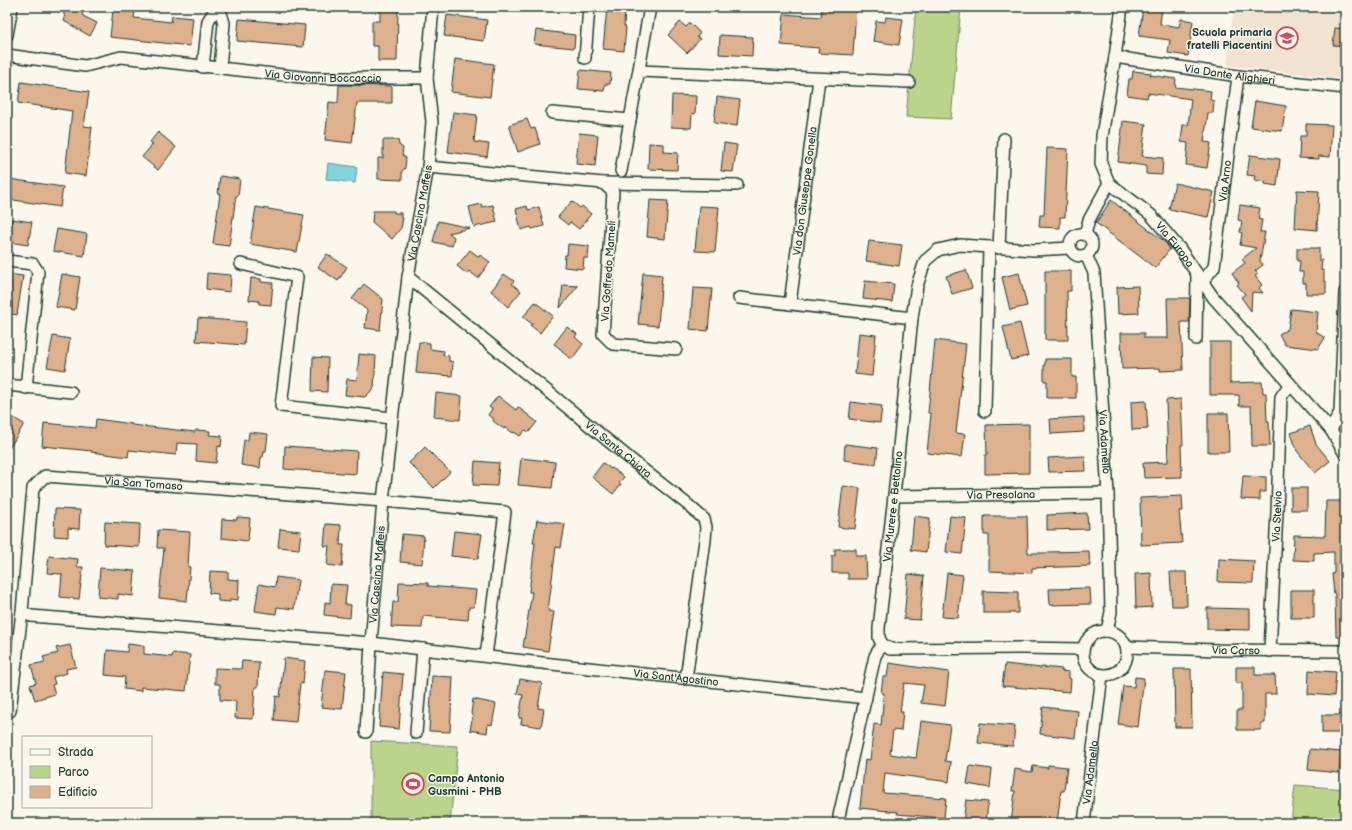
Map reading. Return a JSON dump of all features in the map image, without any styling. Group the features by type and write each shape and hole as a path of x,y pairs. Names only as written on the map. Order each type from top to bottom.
{"street":[{"path":"7,35 12,7"},
{"path":"203,67 208,21 218,7"},
{"path":"218,7 224,23 220,68"},
{"name":"Via Cascina Maffeis","path":"366,732 371,643 383,501 392,418 408,277 428,167 432,122 427,78 433,7"},
{"path":"586,58 589,7"},
{"path":"621,171 650,7"},
{"name":"Via Europa","path":"1122,7 1102,136 1101,164 1109,183 1151,215 1180,250 1213,297 1331,430 1345,454"},
{"name":"Via Giovanni Boccaccio","path":"7,55 85,66 121,57 310,78 427,78"},
{"name":"Via Dante Alighieri","path":"1115,57 1238,76 1345,88"},
{"path":"639,71 910,82"},
{"name":"Via Arno","path":"1199,278 1214,267 1238,76"},
{"name":"Via don Giuseppe Gonella","path":"790,304 819,79"},
{"path":"552,113 630,120"},
{"path":"985,411 994,247 1004,139"},
{"path":"428,167 603,183 737,185"},
{"name":"Via Goffredo Mameli","path":"603,183 613,192 603,334 613,344 676,349"},
{"path":"1085,234 1089,220 1109,183"},
{"path":"1070,248 1071,240 1076,234 1085,234 1091,240 1091,248 1086,255"},
{"name":"Via Murere e Bettolino","path":"882,644 879,638 879,628 912,318 917,286 925,261 938,250 960,245 1034,250 1070,248 1076,255 1086,255"},
{"name":"Via Adamello","path":"1086,255 1094,273 1108,493 1111,612 1107,631"},
{"path":"7,261 33,264 38,272 26,388"},
{"path":"241,264 297,276 280,406 392,418"},
{"name":"Via Santa Chiara","path":"408,277 704,519 706,527 705,540 686,679"},
{"path":"1196,339 1199,278"},
{"path":"1331,430 1340,412 1345,292"},
{"path":"738,298 912,318"},
{"name":"Via Stelvio","path":"1270,651 1278,512 1281,397 1290,384"},
{"path":"7,385 71,392"},
{"name":"Via San Tomaso","path":"10,711 22,612 33,488 45,476 383,501"},
{"name":"Via Presolana","path":"894,496 1108,493"},
{"path":"383,501 505,512 486,656"},
{"path":"22,612 31,616 371,643"},
{"path":"1107,631 1114,632 1120,636 1127,647 1128,655 1126,662 1116,673 1102,675 1095,673 1089,669 1085,663 1083,649 1089,637 1094,633 1107,631"},
{"name":"Via Sant'Agostino","path":"371,643 486,656 524,662 866,698"},
{"path":"839,816 875,656 882,644 890,649 1083,649"},
{"name":"Via Carso","path":"1127,647 1270,651 1345,651"},
{"path":"416,734 423,649"},
{"name":"Via Adamello","path":"1084,823 1102,675"}],"shaded area":[{"name":"Scuola primaria fratelli Piacentini","path":"1234,7 1286,7 1319,11 1319,7 1345,7 1345,79 1227,65"}],"green space":[{"path":"916,7 961,7 951,119 906,117"},
{"name":"Campo Antonio Gusmini - PHB","path":"371,741 458,746 450,823 371,823"},
{"path":"1295,785 1345,789 1345,823 1291,823"}],"water":[{"path":"328,163 357,167 355,183 326,179"}],"building":[{"path":"62,7 81,7 83,16 97,23 90,36 64,21 65,18"},
{"path":"607,7 625,7 624,26 626,27 624,51 603,49"},
{"path":"822,7 856,8 853,55 818,53 819,48 781,45 784,14 821,17"},
{"path":"1143,7 1162,7 1160,24 1179,27 1181,19 1193,21 1188,56 1168,53 1170,40 1139,36"},
{"path":"380,8 398,8 397,61 378,61 378,46 372,46 372,21 380,21"},
{"path":"113,10 135,12 134,18 171,22 172,16 193,18 190,46 110,37"},
{"path":"447,15 487,20 484,41 444,36"},
{"path":"886,17 903,19 899,45 873,41 876,21 885,22"},
{"path":"239,19 305,25 303,47 237,41"},
{"path":"680,22 686,27 690,23 700,33 697,37 700,39 687,53 668,35"},
{"path":"1335,28 1345,29 1345,46 1333,45"},
{"path":"536,30 575,35 574,48 534,44"},
{"path":"720,35 753,37 752,56 719,54"},
{"path":"455,59 494,64 490,97 451,92"},
{"path":"580,70 611,73 610,84 605,84 604,91 578,89"},
{"path":"1133,71 1151,73 1150,75 1176,79 1175,87 1211,91 1210,100 1214,101 1213,113 1208,113 1204,142 1211,143 1207,168 1186,165 1188,143 1181,142 1183,125 1188,125 1191,99 1148,93 1147,98 1127,95 1129,79 1132,79"},
{"path":"21,82 89,92 84,126 92,127 86,176 65,173 72,111 18,103"},
{"path":"339,85 392,86 392,103 357,103 352,143 325,140 329,102 338,103"},
{"path":"672,95 696,96 695,114 692,113 691,128 671,127"},
{"path":"717,97 740,100 737,126 714,123"},
{"path":"1255,101 1286,106 1282,131 1251,127"},
{"path":"453,112 477,115 474,142 489,144 487,157 448,152"},
{"path":"527,119 531,129 535,128 540,144 518,152 509,125"},
{"path":"1123,121 1146,124 1142,156 1163,158 1162,175 1146,174 1146,166 1118,162"},
{"path":"1306,124 1332,125 1330,157 1319,156 1319,159 1299,158 1300,136 1306,136"},
{"path":"158,132 176,147 158,170 142,157 153,144 150,142"},
{"path":"579,133 598,135 595,166 576,164"},
{"path":"383,140 398,140 399,145 403,148 402,155 406,158 405,168 402,171 402,180 378,179 378,158 383,158"},
{"path":"649,143 664,144 664,152 678,153 677,170 648,169"},
{"path":"724,143 737,145 733,172 721,171"},
{"path":"1047,148 1068,149 1065,217 1060,217 1060,228 1039,227 1040,215 1044,215"},
{"path":"1250,155 1280,159 1277,186 1254,180 1255,176 1247,175"},
{"path":"220,176 240,179 229,246 213,244 220,194 218,194"},
{"path":"9,179 63,187 60,207 7,199"},
{"path":"1175,183 1214,192 1208,217 1169,209"},
{"path":"1297,190 1319,191 1317,230 1295,228"},
{"path":"650,200 668,201 665,239 647,237"},
{"path":"1111,200 1165,242 1170,249 1155,268 1096,223"},
{"path":"572,201 580,208 582,206 591,214 579,229 570,222 568,225 558,217"},
{"path":"481,204 482,207 493,205 497,222 474,227 469,207"},
{"path":"1240,205 1260,208 1258,219 1262,220 1260,232 1265,232 1260,261 1263,265 1255,271 1258,274 1255,276 1262,285 1259,288 1263,293 1252,292 1251,311 1241,297 1245,294 1237,285 1239,283 1232,273 1245,263 1242,259 1256,248 1240,245 1242,221 1238,220"},
{"path":"527,206 528,210 539,207 544,226 532,229 531,227 521,230 516,209"},
{"path":"699,206 719,207 715,252 695,251"},
{"path":"256,207 304,215 297,252 250,244"},
{"path":"373,211 394,211 394,213 401,213 401,218 403,218 401,228 392,239 372,222"},
{"path":"12,219 32,222 28,245 8,242"},
{"path":"438,221 470,228 449,233 454,237 452,246 433,242"},
{"path":"57,229 87,234 84,256 53,251"},
{"path":"869,241 902,245 899,266 866,261"},
{"path":"568,244 589,246 588,258 584,258 583,269 564,267"},
{"path":"1297,248 1319,248 1319,260 1322,260 1321,270 1324,271 1324,281 1326,281 1326,294 1306,294 1306,283 1303,283 1303,272 1299,272 1300,261 1297,261"},
{"path":"470,250 479,257 480,255 490,262 478,278 469,271 467,274 457,266"},
{"path":"327,254 347,267 338,281 318,267"},
{"path":"966,270 972,288 952,294 946,276"},
{"path":"1045,271 1071,271 1071,291 1067,291 1068,340 1045,340"},
{"path":"207,273 231,275 230,292 206,289"},
{"path":"643,273 662,275 658,326 638,324"},
{"path":"1019,273 1027,306 1010,310 1002,277"},
{"path":"7,274 23,276 17,315 7,313"},
{"path":"62,274 80,277 75,310 56,307"},
{"path":"504,274 514,281 512,284 521,291 508,307 491,291"},
{"path":"251,278 261,279 261,282 273,283 271,305 259,304 259,301 249,300"},
{"path":"865,281 894,284 892,302 863,299"},
{"path":"364,284 383,299 380,330 365,328 367,310 352,299"},
{"path":"563,285 578,286 560,308"},
{"path":"1138,286 1139,313 1118,314 1117,287"},
{"path":"693,288 712,289 708,331 690,329"},
{"path":"1167,298 1190,298 1189,322 1181,322 1183,370 1160,371 1160,368 1122,369 1121,333 1144,333 1144,338 1168,338"},
{"path":"535,302 553,316 540,333 523,317"},
{"path":"1291,309 1318,312 1316,332 1325,338 1318,349 1285,345 1279,334 1288,329"},
{"path":"198,318 246,322 244,345 196,341"},
{"path":"1020,323 1028,356 1011,360 1003,327"},
{"path":"567,327 577,334 575,337 583,344 572,359 554,344"},
{"path":"859,333 876,335 872,376 855,374"},
{"path":"53,336 70,339 65,370 47,367"},
{"path":"935,340 966,344 956,433 965,434 962,457 927,453 931,414 928,413"},
{"path":"419,342 430,343 430,349 444,351 443,355 449,356 449,361 453,362 452,376 416,373"},
{"path":"1210,342 1230,342 1230,383 1262,382 1263,393 1266,393 1270,446 1252,446 1251,406 1239,406 1239,395 1210,395"},
{"path":"359,354 376,356 374,388 365,397 345,395 347,379 357,380"},
{"path":"313,357 328,358 327,392 312,391"},
{"path":"1045,359 1072,359 1072,377 1076,377 1076,398 1047,398 1047,381 1044,381"},
{"path":"436,393 462,396 460,420 434,417"},
{"path":"498,396 516,410 518,407 537,422 529,432 525,430 520,436 505,427 504,429 493,421 494,419 488,415 492,409 489,407"},
{"path":"1181,399 1183,445 1181,445 1182,477 1144,478 1143,463 1168,462 1166,400"},
{"path":"1146,401 1148,429 1132,430 1131,402"},
{"path":"851,402 882,406 880,423 849,419"},
{"path":"1208,413 1228,413 1229,452 1208,452"},
{"path":"7,414 24,424 7,452"},
{"path":"1084,417 1084,432 1051,434 1050,419"},
{"path":"96,419 132,425 195,432 196,430 210,431 209,435 222,436 221,447 218,446 216,463 196,461 197,444 177,443 176,455 129,450 128,457 91,452 92,451 42,446 44,423 95,428"},
{"path":"1029,424 1029,473 985,474 985,455 987,455 986,425"},
{"path":"1310,426 1316,444 1330,461 1315,473 1297,451 1291,433"},
{"path":"249,432 268,434 266,451 264,451 263,457 261,457 260,468 241,465 244,440 248,440"},
{"path":"845,444 878,448 876,464 844,460"},
{"path":"285,446 357,451 356,474 284,469"},
{"path":"425,447 450,472 434,488 409,463"},
{"path":"1085,456 1086,471 1049,472 1048,458"},
{"path":"521,458 555,462 552,488 518,485"},
{"path":"475,461 499,463 497,486 473,485"},
{"path":"603,463 624,477 619,483 621,484 613,494 592,477"},
{"path":"1243,476 1266,477 1266,492 1260,492 1260,500 1241,499"},
{"path":"843,486 860,488 855,529 838,527"},
{"path":"1291,488 1307,488 1307,510 1291,510"},
{"path":"1182,496 1183,511 1179,511 1182,543 1141,545 1140,498"},
{"path":"1326,501 1345,501 1345,637 1336,637 1335,594 1332,574 1334,573 1334,552 1314,553 1314,561 1293,560 1294,535 1325,536"},
{"path":"55,509 80,510 79,529 68,528 68,537 54,536"},
{"path":"1087,513 1088,529 1047,530 1047,515"},
{"path":"914,516 930,518 926,552 911,550"},
{"path":"950,516 966,518 962,554 946,552"},
{"path":"984,516 1027,516 1028,553 1089,551 1090,566 1032,568 1032,573 989,571 989,535 984,535"},
{"path":"237,517 250,518 248,541 221,538 222,519 237,520"},
{"path":"537,520 565,524 561,548 556,547 548,611 554,612 548,651 523,647 532,592 529,592 535,543 533,543"},
{"path":"105,522 140,524 139,547 104,545"},
{"path":"326,524 341,525 340,545 344,545 342,567 327,565 329,546 324,546"},
{"path":"280,529 301,531 299,549 278,547"},
{"path":"158,530 190,532 188,567 190,567 187,601 159,598 164,548 157,548"},
{"path":"454,531 482,534 478,559 451,556"},
{"path":"402,534 424,536 422,564 400,562"},
{"path":"835,549 856,549 856,556 866,556 867,579 848,579 848,573 832,573 832,556 835,556"},
{"path":"49,556 78,559 77,567 83,567 79,599 60,597 62,574 47,573"},
{"path":"1219,559 1254,561 1253,583 1218,582"},
{"path":"100,568 135,571 133,596 118,594 118,599 98,597"},
{"path":"210,571 228,572 228,579 239,580 238,600 230,599 230,602 218,601 218,594 209,593"},
{"path":"1170,572 1186,572 1187,606 1172,606"},
{"path":"947,573 963,575 958,618 942,617"},
{"path":"1151,573 1152,607 1136,608 1135,574"},
{"path":"908,574 924,576 920,620 904,619"},
{"path":"276,577 298,580 294,609 277,607 276,614 255,611 259,584 275,587"},
{"path":"399,582 428,583 428,586 476,590 474,607 469,607 468,620 423,616 422,628 391,627 393,602 398,602"},
{"path":"331,584 347,585 345,604 351,605 350,618 324,615 325,602 330,603"},
{"path":"1090,588 1091,604 1050,605 1049,589"},
{"path":"1291,590 1314,590 1314,618 1291,618"},
{"path":"983,591 1018,592 1018,613 983,613"},
{"path":"1207,608 1250,609 1250,630 1207,629"},
{"path":"128,644 144,646 144,654 172,657 173,653 190,655 186,691 141,687 141,691 124,689 125,677 105,675 107,650 127,652"},
{"path":"70,645 76,667 66,669 67,673 53,677 55,684 52,685 55,694 35,700 30,685 36,683 31,665 45,662 43,657 58,653 56,648"},
{"path":"284,658 305,661 303,684 300,683 296,722 274,720 276,696 280,697"},
{"path":"242,661 259,662 258,687 255,687 253,719 235,718 236,701 220,700 220,684 215,684 215,668 241,669"},
{"path":"889,663 949,672 945,706 921,703 924,685 904,683 900,712 903,712 901,731 893,730 890,754 916,758 921,721 950,725 945,761 951,762 949,782 885,773 883,793 946,798 944,818 897,814 898,812 860,808 865,759 870,760 874,724 881,725 884,693 881,693 883,677 887,677"},
{"path":"1005,664 1062,669 1061,671 1069,672 1069,678 1071,679 1070,692 1002,686"},
{"path":"1236,667 1255,667 1255,675 1275,675 1276,694 1265,694 1265,723 1261,723 1261,730 1237,730 1237,710 1242,710 1242,683 1236,683"},
{"path":"1174,669 1191,669 1192,727 1175,727"},
{"path":"325,670 346,672 342,709 321,707"},
{"path":"1309,670 1336,672 1334,696 1308,694"},
{"path":"383,672 403,674 399,729 379,727"},
{"path":"432,676 453,677 450,732 429,731"},
{"path":"1135,677 1144,678 1138,727 1118,724 1123,686 1134,687"},
{"path":"520,679 542,683 538,708 544,709 541,727 521,724 522,718 519,718 523,695 517,694"},
{"path":"473,699 496,704 492,725 488,724 487,733 470,730 473,715 471,714"},
{"path":"1043,707 1078,711 1075,738 1040,734"},
{"path":"1322,715 1345,715 1345,733 1322,733"},
{"path":"980,723 1015,726 1013,746 978,743"},
{"path":"1310,749 1341,752 1339,773 1308,770"},
{"path":"1048,765 1067,767 1064,791 1061,791 1057,823 1011,823 1015,791 1012,791 1015,769 1032,772 1033,766 1048,768"},
{"path":"970,766 992,769 990,788 967,784"},
{"path":"966,800 988,802 986,823 963,822"}],"place":[{"name":"Scuola primaria fratelli Piacentini","path":"1287,38"},
{"name":"Campo Antonio Gusmini - PHB","path":"413,784"}]}
